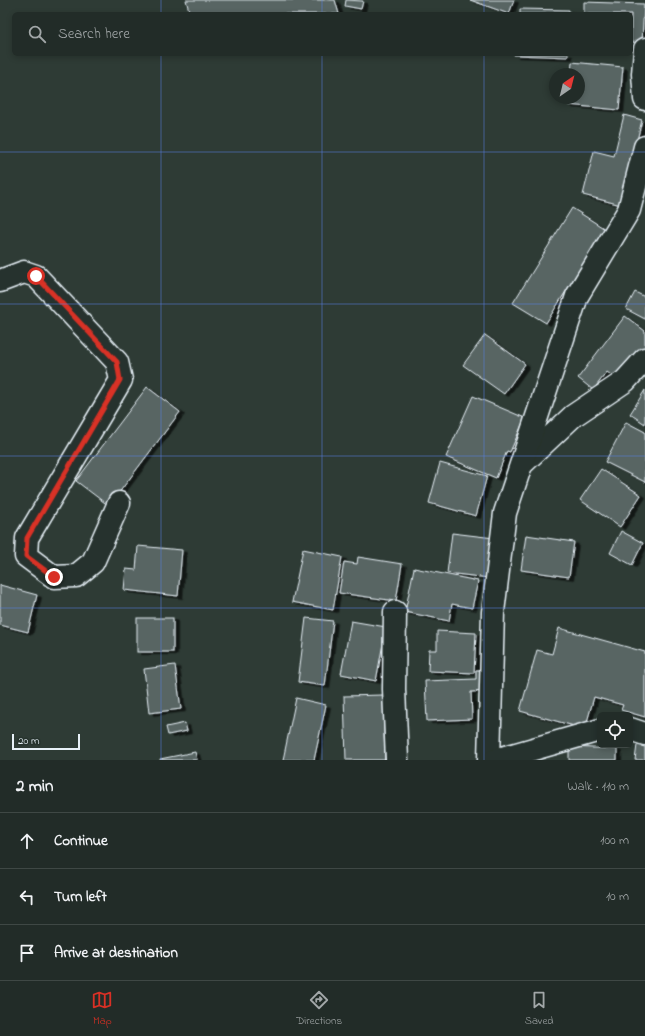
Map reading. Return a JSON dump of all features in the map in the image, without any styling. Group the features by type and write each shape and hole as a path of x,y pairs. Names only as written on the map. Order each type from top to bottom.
{"street":[{"path":"645,49 643,74 645,99"},
{"path":"489,760 493,612 505,513 577,296 630,210 645,147"},
{"path":"0,281 24,272 36,276 117,362 120,380 27,538 26,556 54,577 76,576 93,562 119,503"},
{"path":"520,466 573,416 625,381 645,359"},
{"path":"395,612 394,689 396,760"},
{"path":"633,730 645,734"},
{"path":"496,760 597,731"}],"building":[{"path":"186,0 335,0 338,12 189,12"},
{"path":"346,0 363,1 361,9 345,6"},
{"path":"470,0 514,0 510,12 503,12"},
{"path":"584,2 644,4 642,43 633,42 633,12 584,12"},
{"path":"520,9 569,10 569,12 520,12"},
{"path":"541,56 568,56 568,57"},
{"path":"572,62 623,67 619,110 568,105 585,104 585,68 572,68"},
{"path":"624,115 642,120 621,205 583,195 594,151 614,156"},
{"path":"572,208 605,229 546,323 513,303"},
{"path":"635,292 645,297 645,319 626,309"},
{"path":"625,316 645,331 645,351 621,382 607,372 593,390 578,378"},
{"path":"485,335 525,364 504,394 463,365"},
{"path":"147,387 180,412 109,506 76,481"},
{"path":"645,390 645,424 630,414"},
{"path":"473,396 525,418 510,452 507,451 496,478 446,457"},
{"path":"626,422 645,432 645,482 605,462"},
{"path":"440,463 487,476 476,516 429,503"},
{"path":"601,469 641,495 620,527 580,500"},
{"path":"621,531 643,543 632,565 610,553"},
{"path":"452,533 494,538 489,578 447,573"},
{"path":"526,535 574,542 569,577 521,570"},
{"path":"138,546 182,550 178,596 124,590 126,569 136,570"},
{"path":"303,549 342,557 333,610 292,602"},
{"path":"358,557 402,564 396,601 339,593 344,562 357,564"},
{"path":"414,568 478,581 472,608 452,604 449,621 405,612"},
{"path":"0,585 37,595 28,632 0,625"},
{"path":"137,618 173,618 173,652 137,652"},
{"path":"306,618 333,621 325,686 298,682"},
{"path":"351,621 386,627 376,681 341,674"},
{"path":"559,628 645,652 645,717 633,714 633,712 621,710 623,705 594,697 585,729 520,711 537,650 552,654"},
{"path":"437,631 476,633 474,673 428,671 429,650 437,650"},
{"path":"175,665 181,709 149,713 144,669"},
{"path":"476,670 486,670 487,691 471,692 472,719 427,721 425,681 476,679"},
{"path":"383,695 385,760 346,760 344,696"},
{"path":"296,698 326,705 314,760 283,760"},
{"path":"185,723 187,731 168,735 166,727"},
{"path":"637,745 645,747 645,760 635,760"},
{"path":"569,747 617,749 617,760 569,760"},
{"path":"195,752 197,760 160,760 160,759"}],"route":[{"path":"36,276 117,362 120,380 27,538 26,556 54,577"}]}
